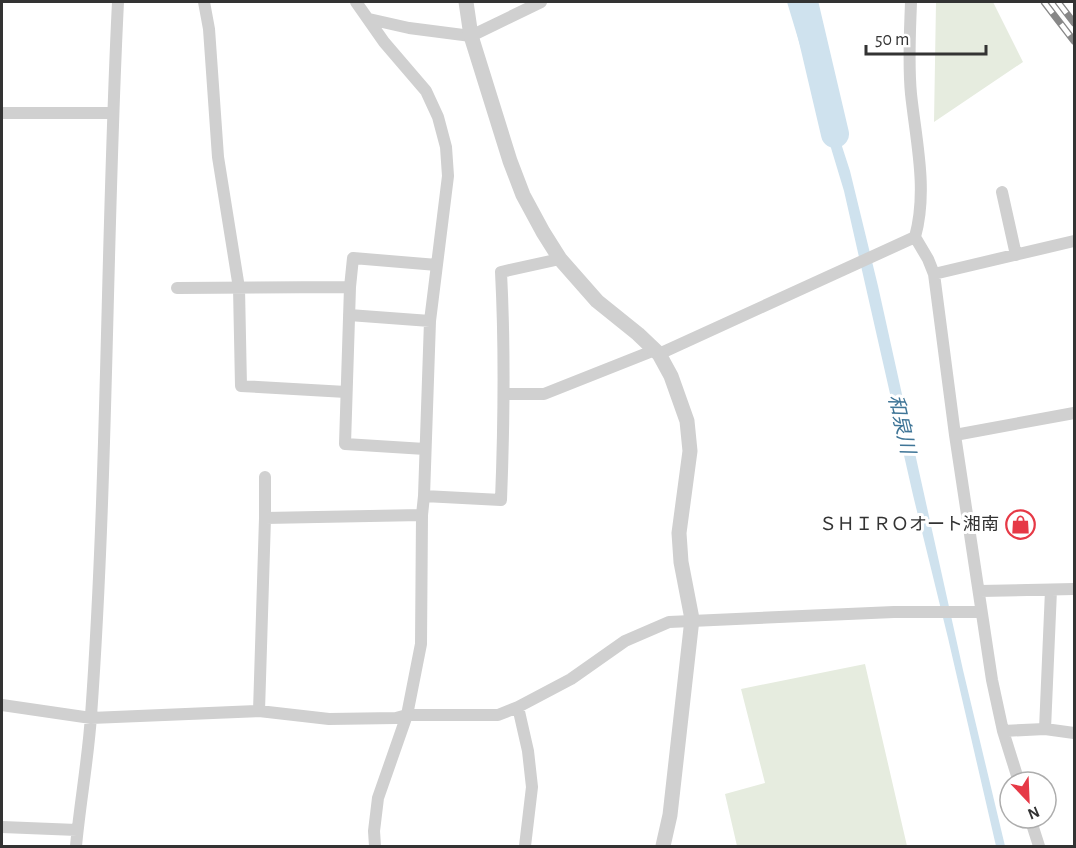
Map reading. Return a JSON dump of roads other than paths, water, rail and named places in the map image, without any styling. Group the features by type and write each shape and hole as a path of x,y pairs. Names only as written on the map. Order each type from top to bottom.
{"street":[{"path":"76,846 91,718 106,422 113,113 118,2"},
{"path":"204,2 209,29 218,157 239,288 241,386 346,392"},
{"path":"356,2 384,42 426,91 438,117 446,147 448,176 430,321 422,515 421,644 406,715 378,798 374,831 375,846"},
{"path":"466,2 471,36 523,195 560,259 597,301 657,352 671,376 687,421 690,451 679,533 681,562 692,622 670,815 663,846"},
{"path":"369,19 409,28 471,36 541,2"},
{"path":"911,2 909,55 921,172 918,226 915,237 934,274 955,435 992,680 1015,770"},
{"path":"2,113 113,113"},
{"path":"1002,192 1016,255"},
{"path":"505,394 544,394 657,352 915,237"},
{"path":"934,274 1074,242"},
{"path":"425,449 345,444 350,287 352,258 437,266"},
{"path":"424,496 501,500 505,337 501,272 560,259"},
{"path":"177,288 350,287"},
{"path":"349,315 430,321"},
{"path":"955,435 1074,413"},
{"path":"259,711 265,477"},
{"path":"265,518 422,515"},
{"path":"980,591 1074,589"},
{"path":"1045,729 1051,590"},
{"path":"2,705 91,718 259,711 329,719 396,718 406,715 498,715 571,679 625,641 669,622 894,612 926,614 981,612"},
{"path":"518,707 528,751 532,787 525,846"},
{"path":"1004,731 1045,729 1074,734"},
{"path":"2,827 77,830"},
{"path":"1034,830 1039,846"}],"water":[{"path":"787,2 804,2 828,103 850,171 998,817 998,830 1001,830 1005,846 996,846 844,191"}],"waterway":[{"name":"和泉川","path":"804,2 835,134"}],"railway":[{"path":"1044,2 1074,41"},
{"path":"1058,2 1074,23"}],"place":[{"name":"ＳＨＩＲＯオート湘南","path":"1020,524"}]}
